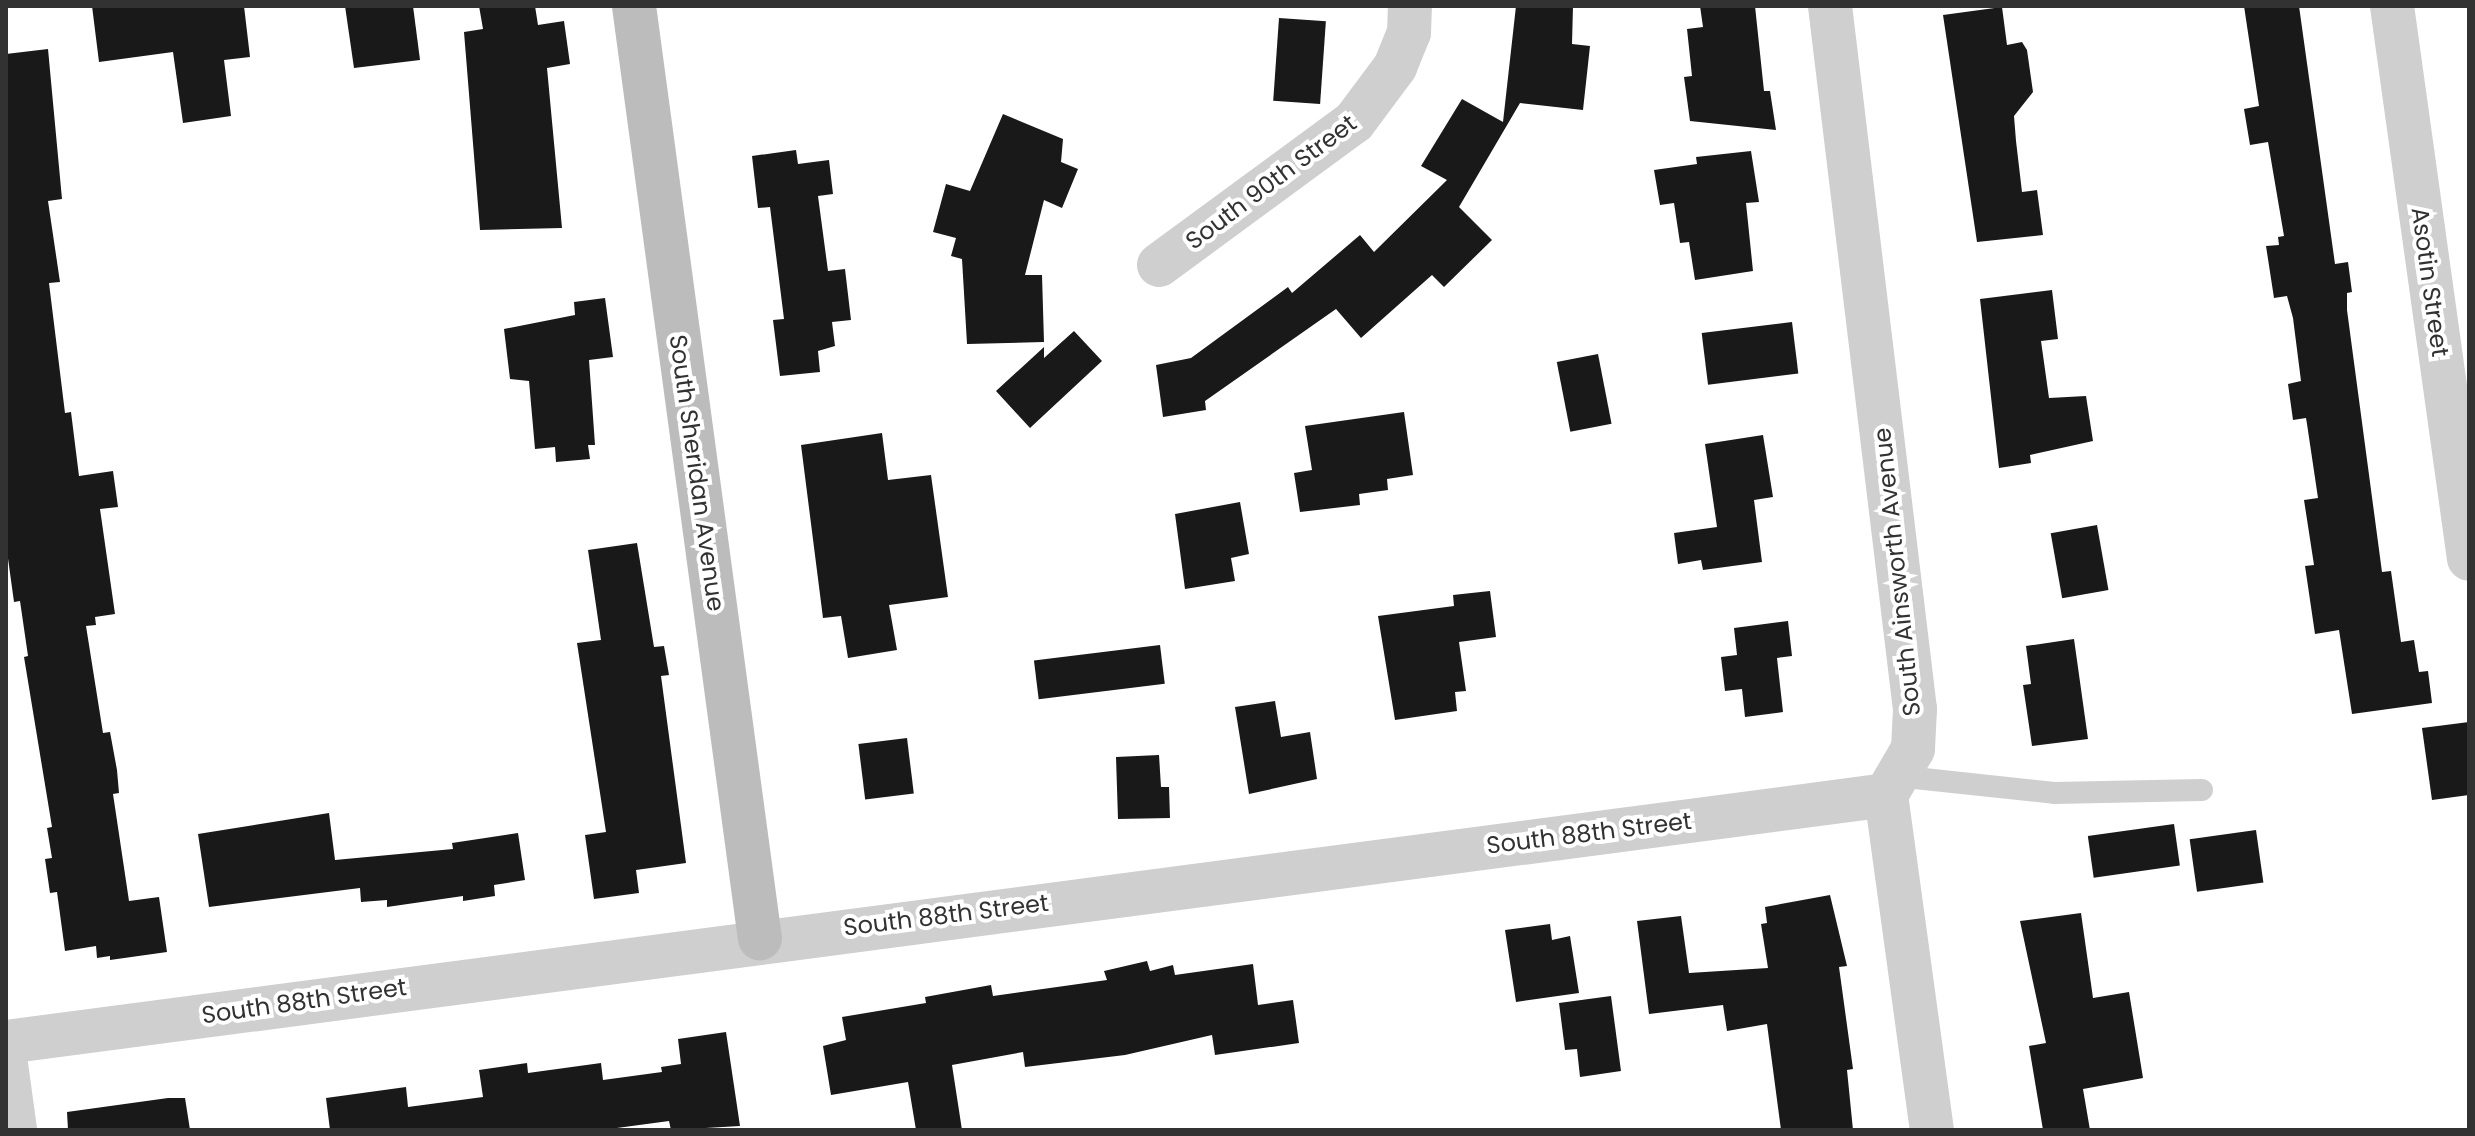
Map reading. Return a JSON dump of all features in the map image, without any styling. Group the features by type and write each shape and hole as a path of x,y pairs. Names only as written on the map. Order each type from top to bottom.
{"street":[{"name":"South Sheridan Avenue","path":"634,6 760,939"},
{"name":"South 90th Street","path":"1159,265 1354,122 1395,67 1409,33 1410,6"},
{"name":"South Ainsworth Avenue","path":"1830,6 1915,709 1913,749 1891,785"},
{"name":"Asotin Street","path":"2392,6 2469,559"},
{"name":"South 88th Street","path":"6,1042 1891,785"},
{"path":"1891,785 1932,1130"},
{"path":"6,1064 15,1130"}],"lane":[{"path":"1891,785 2054,793 2202,790"}],"building":[{"path":"92,6 244,6 250,57 224,60 231,116 183,123 173,52 99,62"},
{"path":"345,6 413,6 420,60 354,68"},
{"path":"479,6 535,6 538,25 564,21 570,64 547,68 562,228 480,230 464,32 483,29"},
{"path":"1516,6 1573,6 1572,44 1590,46 1583,110 1520,103 1459,207 1492,240 1444,287 1432,275 1361,338 1336,309 1205,401 1206,410 1163,417 1156,365 1191,358 1288,287 1292,293 1360,235 1374,252 1447,180 1421,166 1462,99 1503,122"},
{"path":"1700,6 1755,6 1764,91 1770,91 1776,130 1690,121 1684,77 1692,76 1687,29 1703,27"},
{"path":"2244,6 2299,6 2335,264 2348,262 2352,292 2347,293 2347,310 2382,572 2391,571 2401,642 2414,640 2419,672 2428,671 2432,703 2352,714 2339,630 2315,634 2305,566 2314,565 2304,500 2318,498 2306,418 2293,420 2288,384 2301,381 2293,318 2287,296 2274,298 2266,246 2279,245 2278,237 2284,236 2268,142 2250,145 2244,109 2259,106"},
{"path":"2002,7 2007,45 2022,42 2027,50 2033,92 2014,116 2016,141 2022,192 2037,190 2043,235 1977,242 1943,15"},
{"path":"1279,18 1326,21 1320,104 1273,101"},
{"path":"48,49 62,199 48,201 60,282 49,283 65,413 71,412 79,476 113,471 118,507 100,509 115,614 95,617 96,625 86,626 103,733 110,732 117,770 119,793 113,794 129,901 159,897 167,952 110,960 110,956 97,958 96,946 65,951 57,892 50,893 45,859 52,858 47,828 52,827 24,657 28,656 20,601 14,602 6,544 6,54"},
{"path":"1003,114 1063,139 1061,162 1078,169 1062,208 1044,200 1025,275 1042,275 1044,342 967,344 962,259 951,256 956,238 933,232 946,184 970,191"},
{"path":"796,150 798,164 829,160 833,194 818,196 828,271 845,269 851,320 832,322 835,346 818,351 820,372 780,376 773,320 784,319 770,207 758,208 752,156"},
{"path":"1751,151 1759,202 1746,203 1753,271 1695,280 1689,242 1680,243 1674,203 1660,205 1654,170 1697,164 1696,157"},
{"path":"2052,290 2058,339 2041,341 2049,398 2086,396 2093,441 2030,455 2031,463 1999,468 1980,299"},
{"path":"605,298 613,357 589,360 595,445 588,445 590,459 556,462 555,447 535,449 529,381 510,379 504,329 575,315 574,302"},
{"path":"1792,322 1798,374 1708,385 1702,333"},
{"path":"1074,331 1102,361 1030,428 996,391 1044,347 1044,358"},
{"path":"1598,354 1612,424 1570,432 1557,362"},
{"path":"1404,412 1413,475 1387,479 1388,490 1359,494 1360,505 1300,512 1294,473 1312,470 1305,426"},
{"path":"882,433 888,480 931,475 948,597 889,605 897,650 848,658 841,616 823,618 801,445"},
{"path":"1763,435 1773,497 1754,500 1762,562 1703,570 1701,560 1678,564 1674,533 1717,527 1705,444"},
{"path":"1240,502 1249,554 1231,558 1235,581 1185,589 1175,514"},
{"path":"2097,525 2108,590 2062,598 2051,533"},
{"path":"637,543 654,647 664,646 669,675 661,676 686,863 636,870 639,893 594,899 585,835 606,832 577,643 601,640 588,550"},
{"path":"1490,591 1496,637 1459,642 1466,691 1455,692 1457,711 1395,720 1378,616 1454,606 1453,595"},
{"path":"1788,621 1792,656 1777,658 1783,712 1745,717 1742,689 1725,691 1721,657 1737,655 1734,628"},
{"path":"2074,639 2088,739 2032,746 2023,685 2031,684 2026,646"},
{"path":"1160,645 1165,684 1039,699 1034,660"},
{"path":"1275,701 1281,737 1310,732 1317,779 1249,794 1235,707"},
{"path":"2469,722 2469,795 2432,800 2422,728"},
{"path":"907,738 914,794 865,800 858,744"},
{"path":"1159,755 1161,787 1169,787 1170,818 1118,819 1116,757"},
{"path":"329,813 335,860 453,849 452,843 518,833 525,880 494,885 495,896 463,901 463,896 387,907 387,900 361,902 360,888 209,907 198,834"},
{"path":"2174,824 2180,866 2094,878 2088,836"},
{"path":"2256,830 2263,882 2197,892 2190,839"},
{"path":"1830,895 1847,966 1839,967 1853,1069 1847,1070 1853,1130 1781,1130 1767,1024 1727,1031 1723,1005 1649,1014 1637,921 1681,916 1689,973 1768,968 1761,924 1767,923 1765,907"},
{"path":"2081,913 2093,998 2129,992 2143,1078 2083,1089 2090,1130 2043,1130 2029,1046 2046,1043 2020,921"},
{"path":"1550,924 1552,940 1570,936 1579,993 1516,1002 1505,930"},
{"path":"1147,961 1150,971 1173,965 1175,975 1253,964 1258,1005 1293,1000 1299,1043 1215,1055 1212,1035 1125,1055 1025,1067 1023,1052 952,1065 962,1130 916,1130 908,1082 831,1095 823,1046 846,1040 842,1017 926,1003 925,997 991,985 993,996 1107,980 1104,971"},
{"path":"1611,996 1621,1071 1580,1077 1577,1049 1565,1050 1559,1003"},
{"path":"726,1032 740,1126 671,1130 669,1121 602,1130 330,1130 326,1098 406,1087 408,1107 483,1097 479,1070 527,1063 528,1073 601,1063 603,1080 662,1072 661,1067 681,1064 678,1039"},
{"path":"185,1098 190,1130 68,1130 67,1112"}]}
